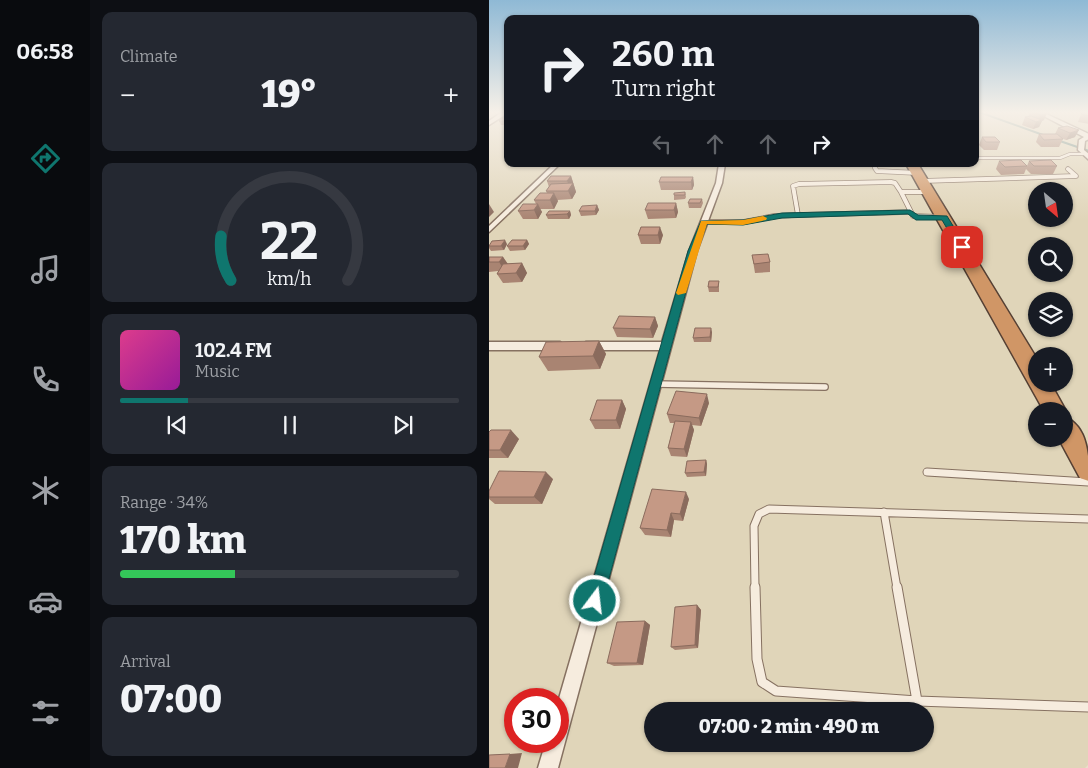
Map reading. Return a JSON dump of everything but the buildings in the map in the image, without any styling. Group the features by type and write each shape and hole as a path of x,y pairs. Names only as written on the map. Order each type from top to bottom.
{"highway":[{"path":"921,175 1028,362"},
{"path":"1073,443 1088,470"}],"street":[{"path":"489,230 554,167"},
{"path":"569,694 693,251 719,183 722,167"},
{"path":"489,346 666,346"},
{"path":"548,768 552,753"}],"lane":[{"path":"979,158 1060,158 1083,152"},
{"path":"875,167 877,171 921,175 1076,176 1069,169"},
{"path":"901,192 921,175 949,167"},
{"path":"798,215 793,186 799,184 891,182 895,183 910,212 916,217 944,217"},
{"path":"704,222 743,222 782,215 910,212"},
{"path":"655,384 825,387"},
{"path":"927,472 1088,482"},
{"path":"1088,519 769,508 759,514 754,526 757,659 762,682 776,690 917,701 1088,707"},
{"path":"884,512 917,701"}],"shaded area":[{"path":"489,148 504,148 504,167 979,167 979,148 1088,148 1089,764 1085,768 489,768"}],"waterway":[{"path":"1080,148 1089,151"}],"slow traffic":[{"path":"681,293 693,251 704,222 731,223 763,218"}],"route":[{"path":"595,601 693,251 704,222 743,222 782,215 910,212 916,217 944,217 962,247"}]}
